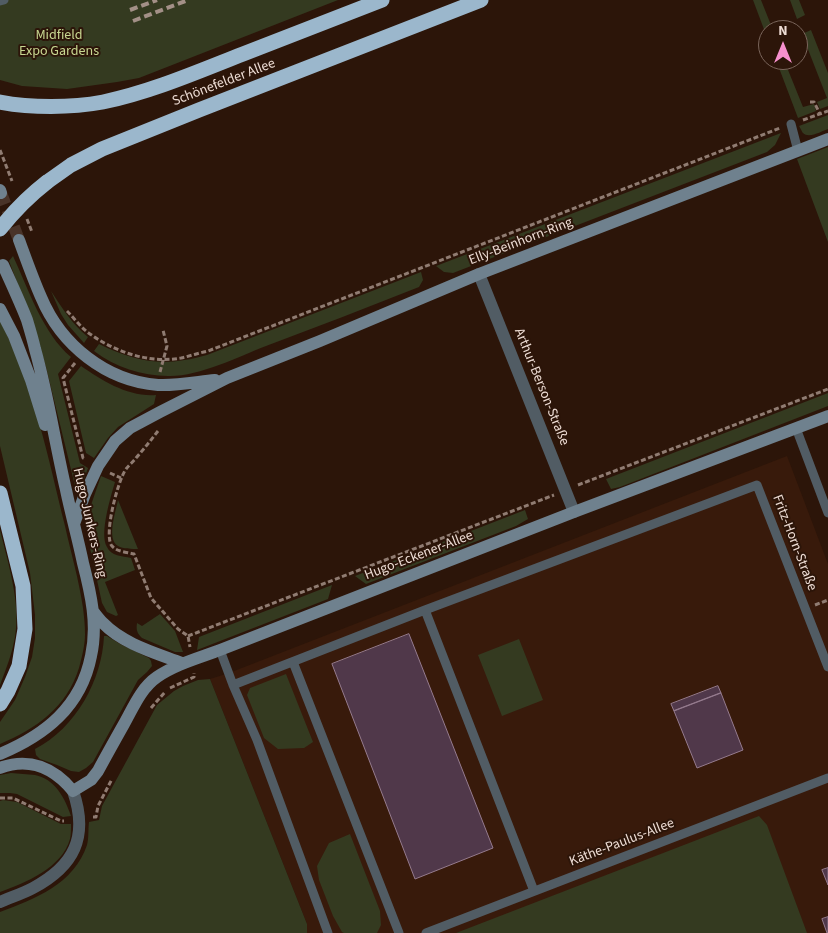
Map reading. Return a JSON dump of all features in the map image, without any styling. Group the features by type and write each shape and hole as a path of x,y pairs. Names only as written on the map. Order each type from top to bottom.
{"highway":[{"name":"Schönefelder Allee","path":"0,102 39,106 72,105 101,102 131,95 192,74 382,0"},
{"name":"Schönefelder Allee","path":"0,229 26,199 47,182 71,165 102,149 480,0"},
{"path":"0,493 23,586 25,629 19,666 0,704"}],"street":[{"name":"Elly-Beinhorn-Ring","path":"74,524 98,466 115,441 130,428 227,378 329,338 479,274 828,140"},
{"name":"Elly-Beinhorn-Ring","path":"20,240 41,299 57,327 69,341 93,362 112,373 136,382 159,385 227,378"},
{"name":"Hugo-Junkers-Ring","path":"0,754 35,737 59,718 73,701 84,680 91,657 94,633 93,610 42,371 27,321 3,265"},
{"name":"Arthur-Berson-Straße","path":"479,274 574,512"},
{"path":"0,310 14,336 31,380 66,490"},
{"name":"Hugo-Eckener-Allee","path":"73,791 91,780 98,771 132,708 145,688 155,678 188,662 574,512 828,416"},
{"path":"93,610 103,623 116,634 154,653 188,662"},
{"path":"0,768 10,764 24,764 38,766 54,773 73,791 80,819 76,845 71,857 60,869 31,889 0,902"}],"lane":[{"path":"0,1 4,0"},
{"path":"791,124 798,151"},
{"path":"796,428 828,513"},
{"name":"Fritz-Horn-Straße","path":"425,610 756,485 828,667"},
{"path":"233,685 425,610 534,891"},
{"path":"220,650 257,740 328,933"},
{"path":"293,662 399,933"},
{"name":"Käthe-Paulus-Allee","path":"426,933 828,778"}],"path":[{"path":"810,102 816,104 820,114"},
{"path":"66,310 84,330 113,348 128,353 163,359 180,358 208,351 828,111"},
{"path":"0,150 14,186"},
{"path":"25,214 35,241"},
{"path":"96,338 63,378 83,458 121,478 111,515 108,538 112,546 120,551 134,554 151,598 178,629 188,636"},
{"path":"188,636 828,389"},
{"path":"149,711 166,690 194,677 188,662 188,636"},
{"path":"0,798 13,798 61,820 96,817 98,806 112,779"}],"shaded area":[{"path":"787,456 828,564 828,933 307,933 307,924 210,679"}],"green space":[{"name":"Midfield Expo Gardens","path":"0,0 338,0 139,78 67,89 22,86 0,80"},
{"path":"753,0 761,0 769,20 760,20"},
{"path":"790,0 799,0 805,15 797,19"},
{"path":"811,30 828,73 828,106 820,109 817,102 827,98 808,49 808,31"},
{"path":"780,70 788,70 803,107 814,104 816,111 798,118"},
{"path":"828,115 828,129 819,133 806,135 799,126"},
{"path":"781,133 775,145 767,152 453,273 444,272 436,266"},
{"path":"828,147 828,242 797,159"},
{"path":"13,256 44,323 52,336 71,357 58,374 80,463 88,468 78,490 76,490 46,367 33,324 9,261"},
{"path":"421,272 423,280 419,287 205,370 180,375 158,376 129,370 111,362 94,351 99,344 139,359 165,362 192,359 207,355"},
{"path":"51,291 63,310 88,337 84,343 61,314"},
{"path":"0,321 22,370 39,422 77,577 83,608 85,634 79,668 67,694 38,724 0,744 0,722 15,700 32,657 35,638 35,615 30,573 0,446"},
{"path":"81,366 126,391 156,395 154,404 118,427 94,458 86,453 69,381"},
{"path":"828,393 828,406 620,487 611,489 606,479"},
{"path":"101,476 115,482 105,524 104,533 107,547 114,554 131,558 135,570 105,582 118,615 116,616 107,612 102,603 90,548 89,520 91,505"},
{"path":"118,500 138,549 122,548 114,542 112,531"},
{"path":"525,510 528,519 516,526 366,584 355,576"},
{"path":"0,530 13,583 16,624 9,661 0,685"},
{"path":"332,585 328,599 197,650 199,637"},
{"path":"160,614 175,631 183,652 175,652 142,638 138,633 137,623 142,626"},
{"path":"104,636 149,658 152,666 138,680 93,762 79,772 71,771 40,759 36,755 35,749 63,729 84,701 98,669"},
{"path":"519,639 543,700 502,716 478,655"},
{"path":"286,674 313,742 304,748 278,749 264,738 247,695 250,688"},
{"path":"210,679 307,924 307,933 0,933 0,912 27,902 52,888 73,870 81,859 88,842 89,822 99,820 102,806 157,705 183,686 198,680"},
{"path":"11,773 35,775 54,785 66,803 71,816 63,817 17,794 0,793 0,775"},
{"path":"0,801 17,802 61,824 71,824 71,830 66,849 51,866 31,879 0,892"},
{"path":"759,816 767,825 807,933 456,933"},
{"path":"350,834 380,911 381,925 377,933 342,932 333,916 319,880 317,866 329,843"}],"building":[{"path":"409,634 493,848 415,879 332,664"},
{"path":"718,686 721,693 674,711 671,704"},
{"path":"721,693 743,750 697,768 674,711"},
{"path":"828,868 828,885 822,870"},
{"path":"828,917 828,933 827,933 822,919"}],"tunnel":[{"path":"1,193 19,240"}],"railway":[{"path":"130,10 157,0"},
{"path":"133,21 188,0"}]}
